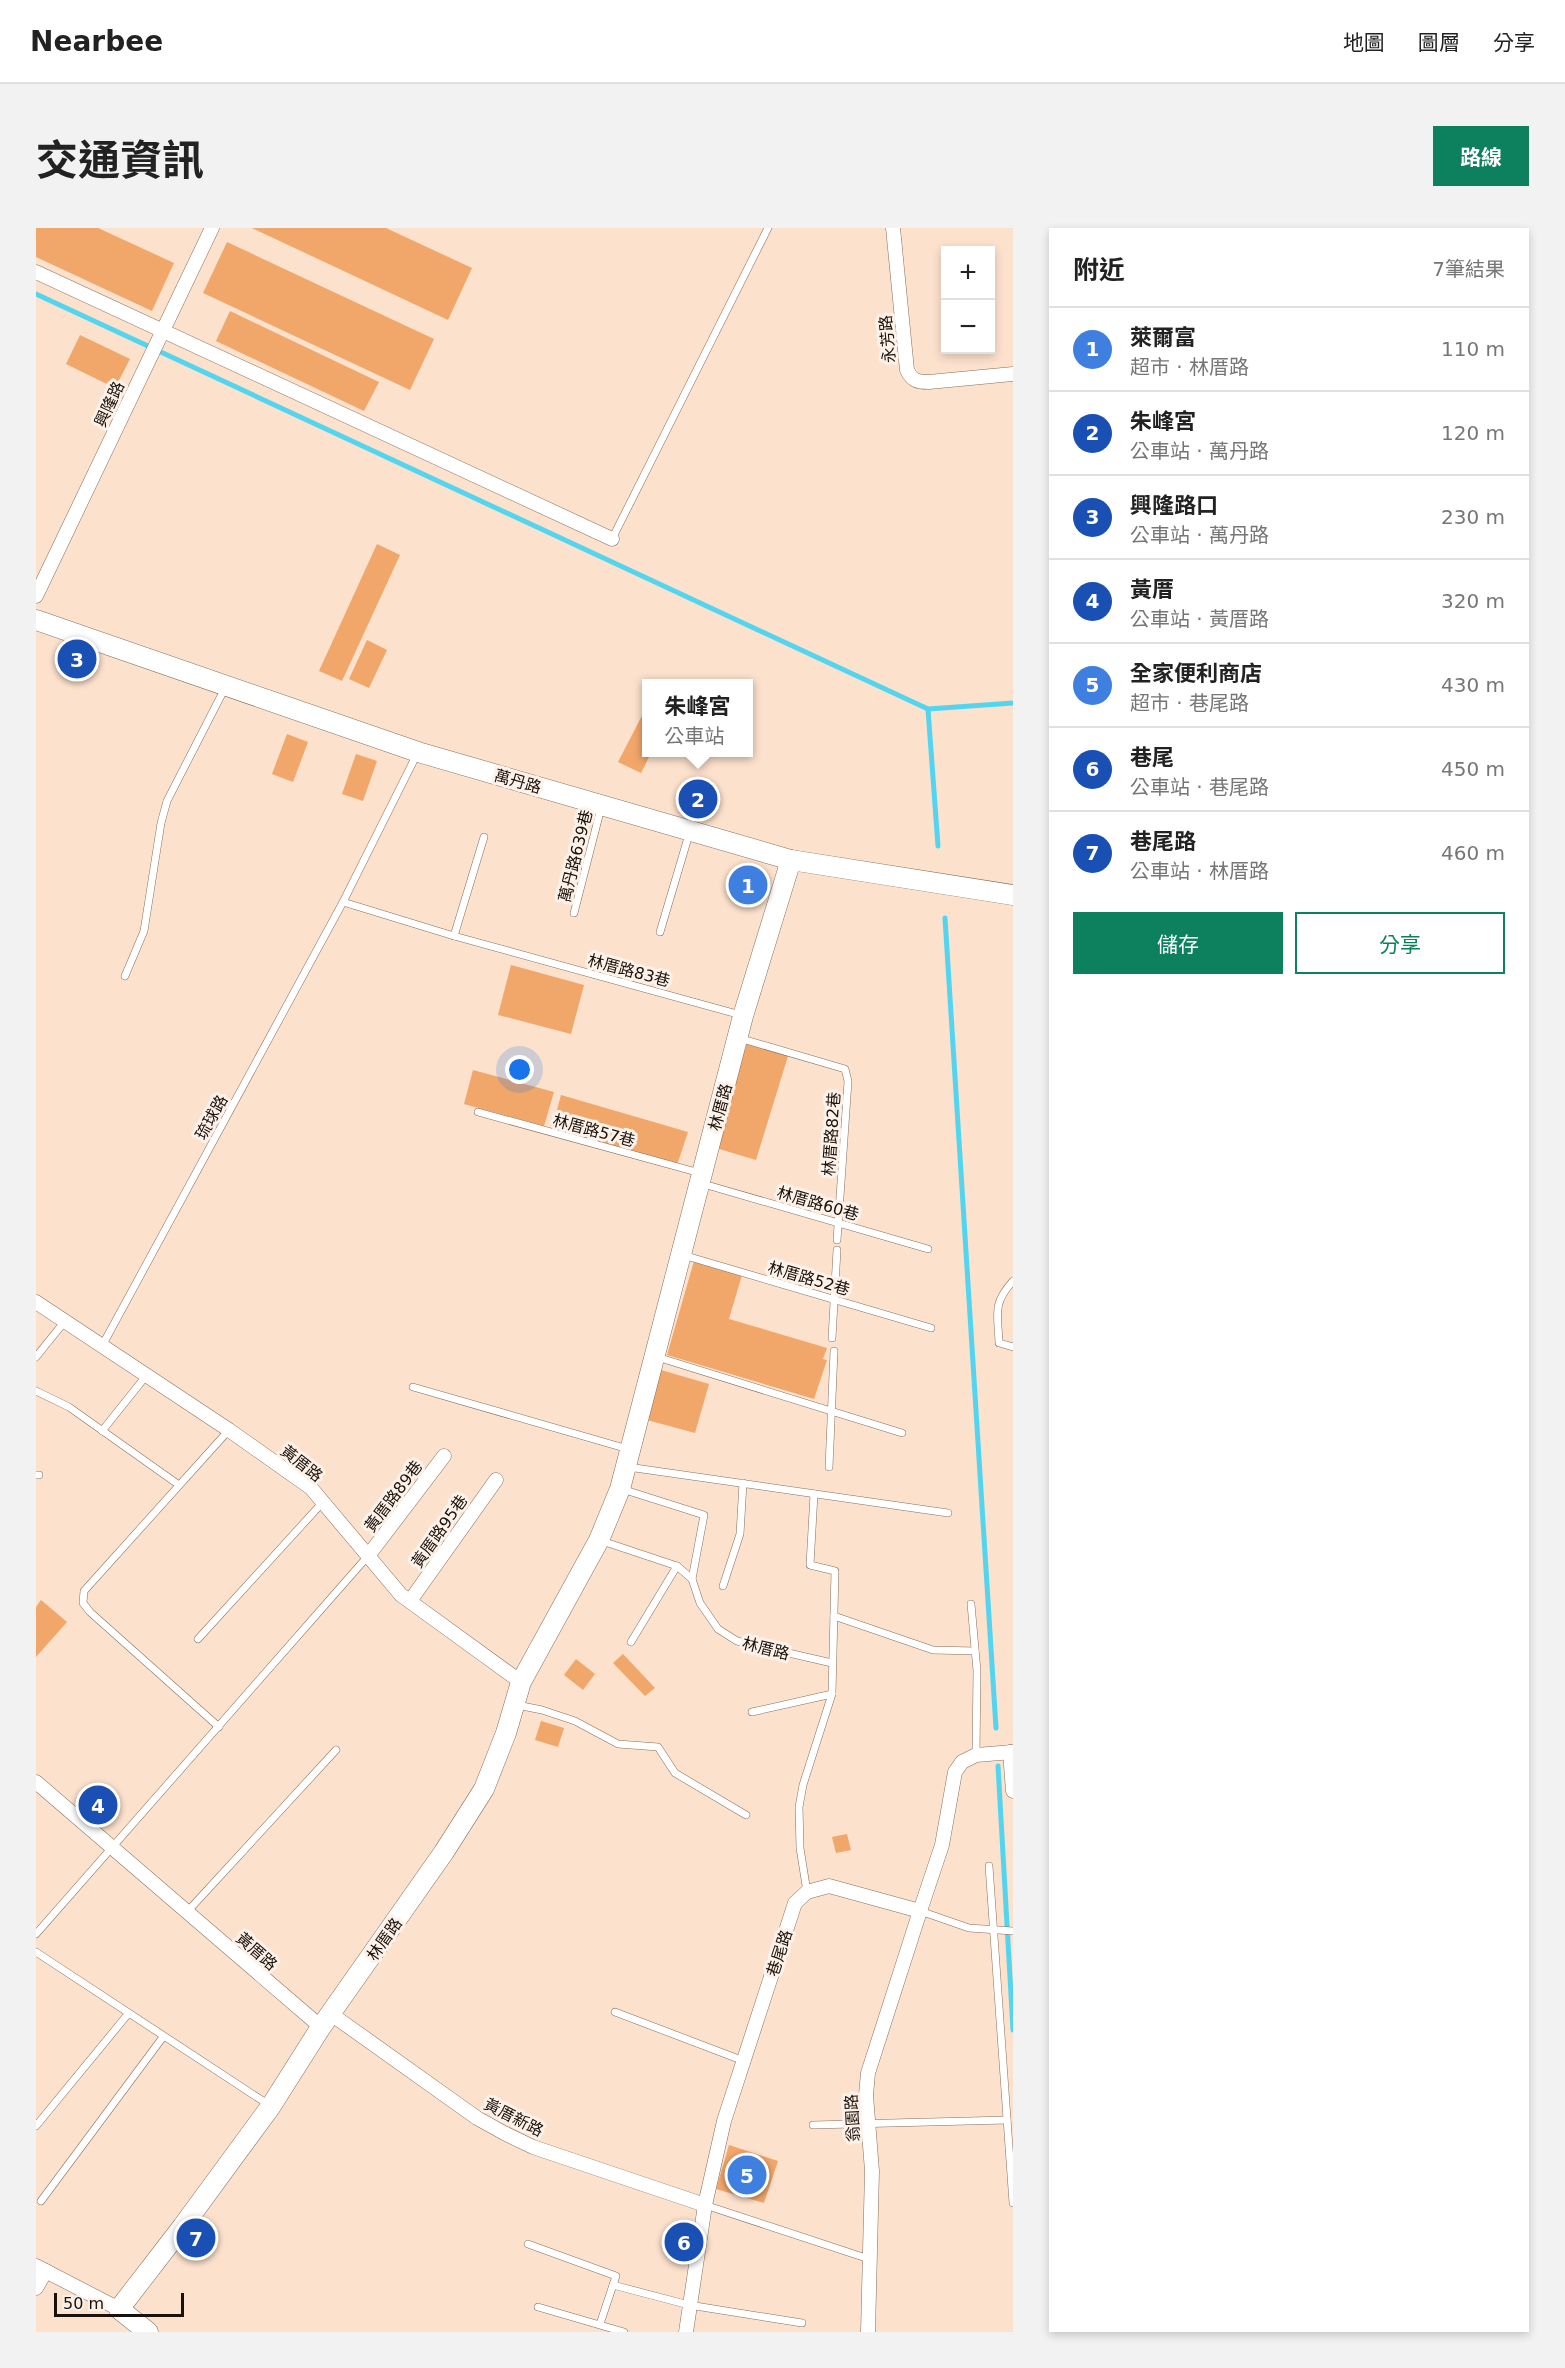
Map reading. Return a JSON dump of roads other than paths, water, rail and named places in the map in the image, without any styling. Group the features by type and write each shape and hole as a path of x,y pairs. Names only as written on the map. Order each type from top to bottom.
{"street":[{"name":"興隆路","path":"36,596 212,228"},
{"name":"永芳路","path":"893,228 907,370 911,378 919,382 929,382 1013,374"},
{"path":"36,272 157,342 612,539"},
{"name":"萬丹路","path":"36,620 418,752 791,860 1013,895"},
{"name":"林厝路","path":"119,2309 271,2106 326,2021 444,1852 484,1789 521,1682 599,1540 620,1489 738,1038 791,860"},
{"name":"黃厝路","path":"36,1302 229,1430 311,1488 401,1595 521,1682"},
{"name":"黃厝路89巷","path":"368,1556 444,1456"},
{"name":"黃厝路95巷","path":"410,1601 496,1480"},
{"path":"807,1892 829,1886 920,1911 942,1845 955,1772 962,1762 976,1755 1011,1752 1013,1791"},
{"name":"黃厝路","path":"36,1782 188,1912 326,2021"},
{"name":"巷尾路","path":"686,2332 705,2205 724,2121 795,1903 807,1892"},
{"name":"翁園路","path":"868,2332 872,2171 866,2095 868,2073 920,1911"},
{"name":"黃厝新路","path":"326,2021 504,2133 533,2147 705,2205"},
{"path":"36,2288 41,2269 119,2309 148,2332"}],"lane":[{"path":"612,539 768,228"},
{"path":"125,976 144,931 161,823 167,801 227,685"},
{"name":"琉球路","path":"102,1346 344,902 418,752"},
{"name":"萬丹路639巷","path":"574,913 602,805"},
{"path":"660,932 690,830"},
{"path":"344,902 454,936 484,837"},
{"name":"林厝路83巷","path":"454,936 744,1016"},
{"name":"林厝路82巷","path":"738,1038 845,1070 848,1081 837,1240"},
{"name":"林厝路57巷","path":"478,1112 701,1179"},
{"name":"林厝路60巷","path":"701,1179 928,1250"},
{"path":"832,1338 837,1250"},
{"name":"林厝路52巷","path":"680,1255 931,1328"},
{"path":"1013,1281 999,1299 997,1309 999,1343 1013,1347"},
{"path":"36,1358 65,1321"},
{"path":"829,1467 834,1351"},
{"path":"655,1357 902,1433"},
{"path":"102,1431 146,1376"},
{"path":"413,1387 628,1458 743,1483 948,1513"},
{"path":"36,1391 69,1407 179,1485"},
{"path":"219,1727 90,1612 83,1603 84,1591 229,1430"},
{"path":"723,1586 740,1534 743,1483"},
{"path":"599,1540 677,1566 693,1579 704,1515 620,1489"},
{"path":"807,1892 800,1848 798,1807 832,1694 835,1571 810,1565 814,1494"},
{"path":"198,1639 323,1502"},
{"path":"36,1934 368,1556"},
{"path":"631,1642 677,1566"},
{"name":"林厝路","path":"693,1579 699,1603 718,1629 736,1641 832,1664"},
{"path":"971,1605 978,1722 976,1755"},
{"path":"834,1616 933,1650 975,1651"},
{"path":"752,1712 832,1694"},
{"path":"514,1705 542,1710 575,1721 618,1744 658,1747 675,1773 746,1815"},
{"path":"188,1912 336,1750"},
{"path":"989,1866 1013,2203"},
{"path":"920,1911 969,1928 1013,1931"},
{"path":"36,1952 271,2106"},
{"path":"615,2012 744,2061"},
{"path":"36,2126 128,2014"},
{"path":"41,2201 163,2037"},
{"path":"813,2125 1007,2120"},
{"path":"705,2205 869,2259"},
{"path":"528,2244 616,2276 600,2324"},
{"path":"613,2285 689,2305 802,2323"},
{"path":"538,2307 624,2332"}],"waterway":[{"path":"36,294 928,709 1013,703"},
{"path":"928,709 938,846"},
{"path":"945,918 996,1728"},
{"path":"998,1766 1013,2030"}],"place":[{"name":"興隆路口","path":"77,659"},
{"name":"朱峰宮","path":"698,799"},
{"name":"萊爾富","path":"748,885"},
{"name":"黃厝","path":"98,1805"},
{"name":"全家便利商店","path":"747,2175"},
{"name":"巷尾路","path":"196,2238"},
{"name":"巷尾","path":"684,2242"}]}
